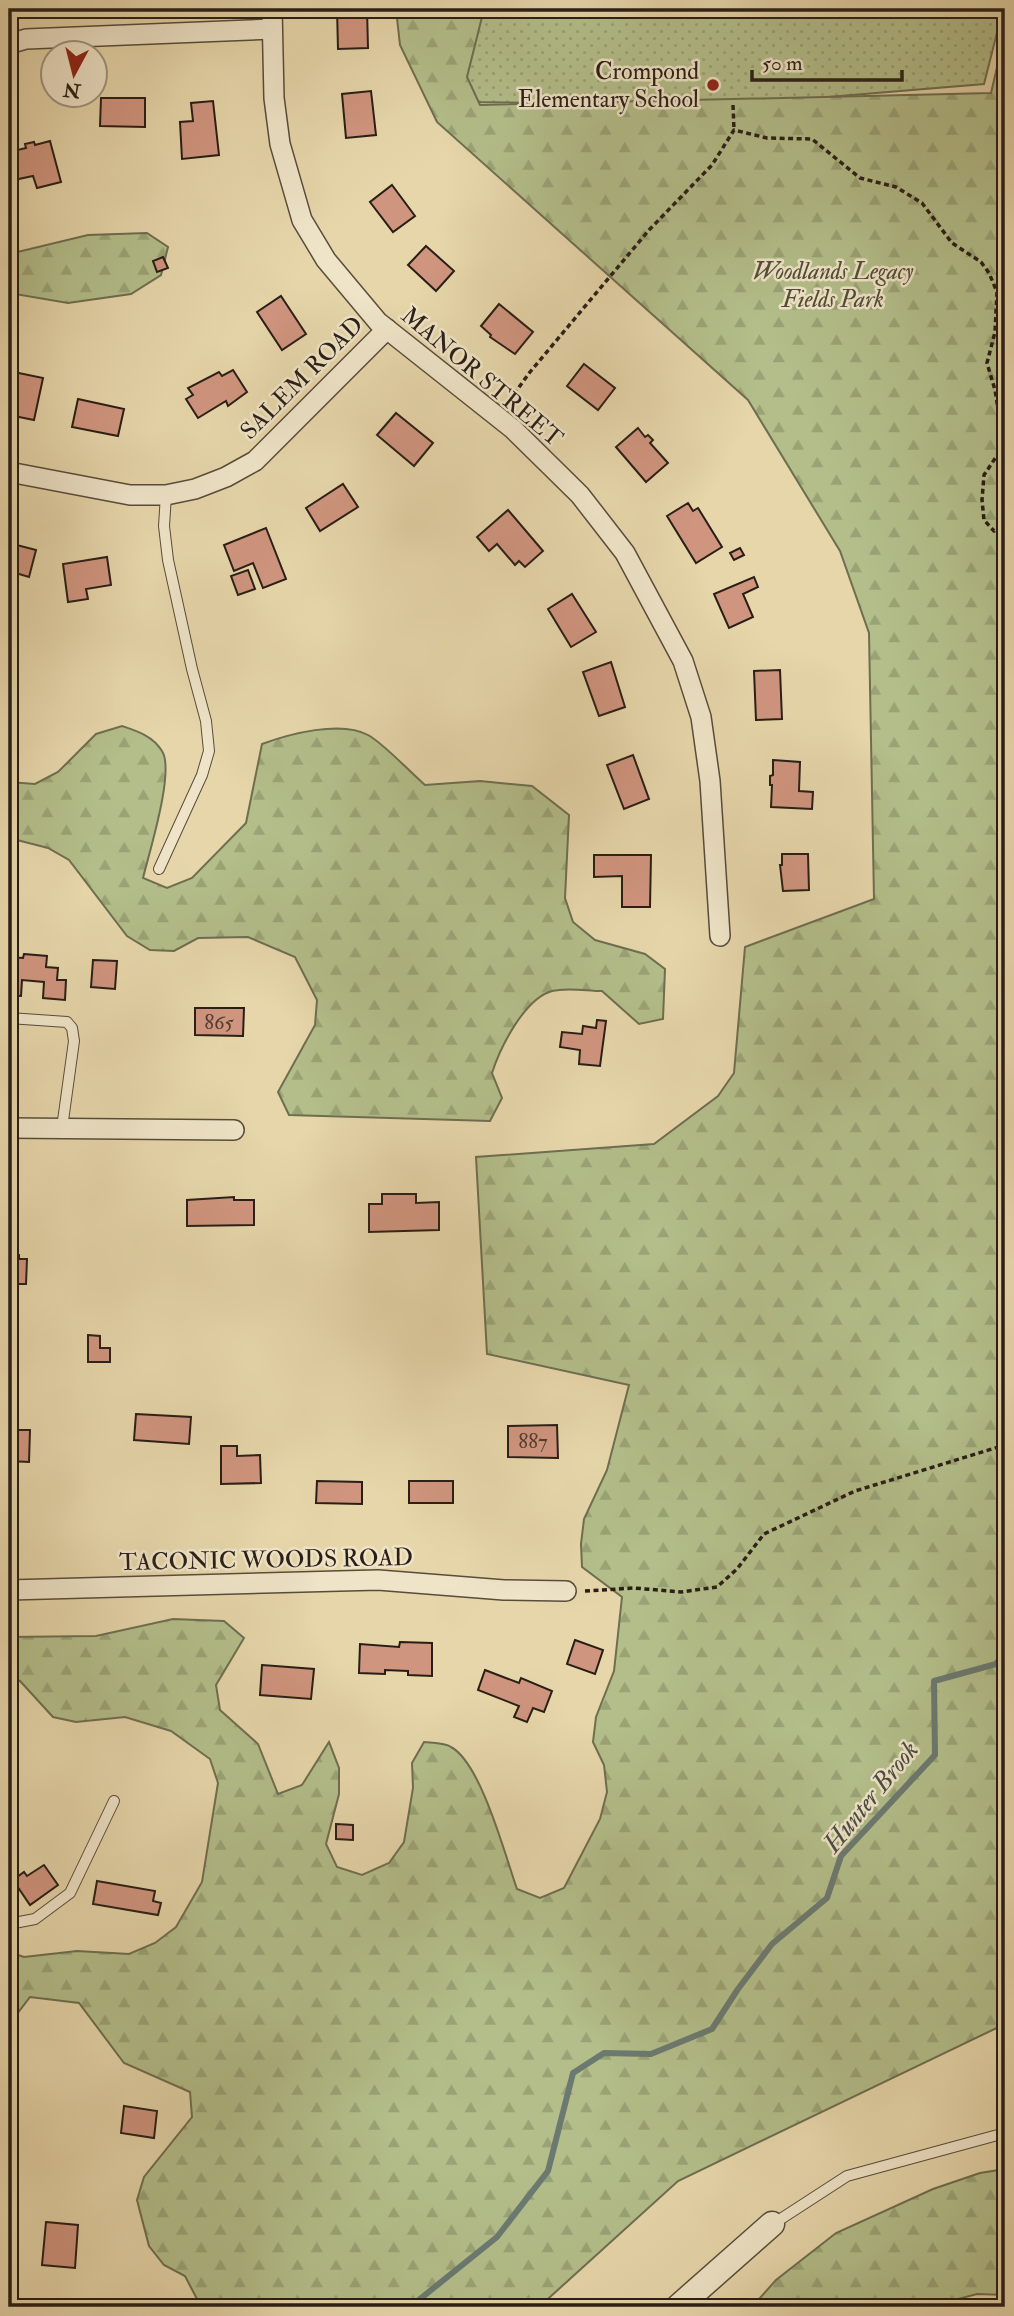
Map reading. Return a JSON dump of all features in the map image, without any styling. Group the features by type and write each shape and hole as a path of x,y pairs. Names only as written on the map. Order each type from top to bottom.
{"street":[{"name":"MANOR STREET","path":"272,9 274,98 280,144 302,220 326,260 378,322 497,416 580,495 625,554 683,661 701,717 705,743 720,936"},
{"path":"9,44 26,39 272,29"},
{"name":"SALEM ROAD","path":"9,472 130,495 166,495 195,489 226,477 255,461 387,329"},
{"path":"9,1128 234,1130"},
{"name":"TACONIC WOODS ROAD","path":"9,1590 378,1580 504,1590 566,1591"},
{"path":"678,2307 772,2224"}],"lane":[{"path":"159,869 202,775 209,751 206,721 168,560 164,526 166,495"},
{"path":"9,1018 66,1022 72,1028 74,1041 62,1128"},
{"path":"9,1924 35,1919 70,1893 114,1801"},
{"path":"772,2224 847,2176 1005,2133"}],"path":[{"path":"497,416 649,230 712,165 734,130 733,104"},
{"path":"734,130 767,138 812,139 860,178 896,187 922,203 952,243 981,262 989,273 997,292 995,332 987,363 1000,421 998,454 984,475 982,500 984,520 994,531 1005,528"},
{"path":"566,1591 634,1588 681,1591 717,1587 737,1569 764,1534 855,1491 1005,1445"}],"green space":[{"name":"Woodlands Legacy Fields Park","path":"401,9 484,9 467,77 480,105 991,93 1005,33 1005,2024 678,2181 539,2307 197,2307 197,2299 185,2276 164,2265 149,2246 137,2200 144,2177 192,2117 190,2092 124,2063 79,2003 30,1997 14,2018 9,2033 9,1952 24,1957 77,1951 129,1954 155,1943 176,1927 202,1882 218,1783 210,1759 171,1731 125,1717 76,1722 53,1717 20,1681 9,1678 9,1637 96,1636 173,1619 224,1621 244,1638 216,1685 220,1710 258,1744 278,1794 302,1785 329,1742 339,1768 339,1794 326,1844 337,1867 362,1875 389,1863 404,1842 413,1788 412,1763 424,1742 451,1747 462,1756 472,1771 491,1811 517,1889 540,1898 564,1888 600,1819 607,1792 604,1765 593,1742 596,1717 614,1671 622,1597 582,1567 581,1544 584,1519 607,1470 629,1385 487,1354 476,1157 654,1144 718,1096 734,1073 745,947 874,899 869,633 840,551 748,400 437,122 400,45 397,18"},
{"name":"Crompond Elementary School","path":"464,9 1003,9 984,84 733,105 455,102"},
{"path":"147,233 168,247 161,275 131,294 68,303 9,293 9,254 88,235"},
{"path":"122,726 154,741 162,751 165,761 163,793 143,878 167,888 192,878 246,823 262,744 286,736 315,730 357,731 381,744 425,785 480,781 532,786 569,815 565,898 573,922 595,940 645,954 665,969 663,1019 639,1024 602,991 564,989 542,996 523,1014 507,1038 496,1063 492,1073 502,1098 490,1121 289,1115 278,1092 315,1025 317,1000 295,957 248,937 198,938 174,951 150,950 127,936 69,860 48,848 9,838 9,782 35,784 58,772 96,734"},
{"path":"1005,2169 1005,2295 977,2294 928,2307 757,2307 759,2299 776,2280 836,2233 933,2189 980,2173"}],"building":[{"path":"337,9 367,9 368,48 338,49"},
{"path":"371,91 376,135 346,138 342,94"},
{"path":"108,98 145,98 145,127 100,126 101,108 108,108"},
{"path":"213,101 219,155 182,159 180,122 193,121 191,103"},
{"path":"50,141 61,182 37,188 33,176 14,180 9,152 26,148 25,144 34,142 35,145"},
{"path":"392,185 415,216 393,232 370,202"},
{"path":"426,246 454,271 436,291 408,265"},
{"path":"163,257 168,268 157,272 153,261"},
{"path":"281,296 306,334 282,350 257,312"},
{"path":"499,304 533,332 515,354 490,337 481,326"},
{"path":"584,364 615,388 598,410 567,386"},
{"path":"233,370 247,392 228,406 226,401 198,418 186,399 193,395 188,388 219,372 222,376"},
{"path":"9,371 43,378 34,420 9,415"},
{"path":"78,399 124,409 118,436 72,427"},
{"path":"396,413 433,443 414,466 377,435"},
{"path":"638,428 645,437 648,435 653,440 650,443 668,463 646,482 616,447"},
{"path":"343,484 358,507 320,531 306,508"},
{"path":"688,503 693,511 698,508 722,547 696,563 667,516"},
{"path":"508,510 543,551 525,567 519,561 515,565 497,544 489,551 477,537"},
{"path":"266,528 286,579 263,588 253,563 234,571 224,545"},
{"path":"9,543 36,550 29,577 9,571"},
{"path":"740,548 744,555 734,560 730,553"},
{"path":"107,557 111,585 86,589 88,599 68,602 63,564"},
{"path":"248,570 255,589 238,595 231,576"},
{"path":"754,577 758,587 743,594 753,617 729,628 714,594"},
{"path":"572,594 596,632 571,647 548,609"},
{"path":"611,662 625,707 599,716 583,672"},
{"path":"780,670 782,719 756,720 754,671"},
{"path":"633,755 649,799 624,809 607,765"},
{"path":"773,760 800,762 799,791 813,792 812,809 771,807 770,776 773,775"},
{"path":"782,854 808,854 809,890 783,891 780,865"},
{"path":"594,855 651,855 650,907 622,907 622,876 594,877"},
{"path":"24,954 47,956 46,967 58,968 57,980 66,980 65,1000 43,998 44,982 22,980 21,996 9,995 9,957 23,958"},
{"path":"93,960 117,961 115,989 91,987"},
{"path":"195,1008 244,1008 243,1036 195,1035"},
{"path":"597,1020 606,1021 600,1066 579,1064 580,1050 560,1047 562,1032 582,1034 583,1026 596,1028"},
{"path":"382,1194 416,1194 416,1203 439,1202 439,1230 369,1232 369,1204 382,1204"},
{"path":"234,1197 234,1200 254,1200 254,1225 187,1226 187,1200"},
{"path":"9,1228 13,1228 14,1255 19,1255 19,1259 27,1259 26,1284 17,1284 17,1293 9,1293"},
{"path":"88,1335 100,1336 100,1348 110,1348 110,1362 88,1362"},
{"path":"136,1414 191,1417 189,1444 134,1440"},
{"path":"557,1425 558,1458 508,1457 508,1426"},
{"path":"9,1430 30,1430 29,1462 9,1461"},
{"path":"221,1446 237,1446 237,1456 260,1455 261,1483 221,1484"},
{"path":"317,1481 362,1482 362,1504 316,1503"},
{"path":"409,1481 453,1481 453,1503 409,1503"},
{"path":"575,1640 603,1650 595,1674 567,1664"},
{"path":"400,1642 432,1643 432,1676 385,1670 385,1674 359,1673 360,1644 399,1647"},
{"path":"262,1665 314,1669 311,1699 260,1695"},
{"path":"485,1670 519,1683 521,1678 552,1691 544,1712 533,1708 527,1722 514,1717 519,1706 478,1690"},
{"path":"336,1824 353,1825 353,1840 336,1839"},
{"path":"44,1865 58,1885 30,1905 13,1880 24,1872 27,1876"},
{"path":"97,1881 155,1891 153,1901 161,1903 158,1915 93,1904"},
{"path":"124,2106 157,2111 154,2138 121,2133"},
{"path":"46,2222 78,2225 75,2268 42,2265"}],"waterway":[{"name":"Hunter Brook","path":"412,2307 497,2237 548,2171 573,2073 604,2053 651,2054 712,2029 772,1944 827,1898 841,1856 935,1755 934,1681 996,1664 1005,1653"}],"place":[{"name":"Crompond Elementary School","path":"713,85"}]}
